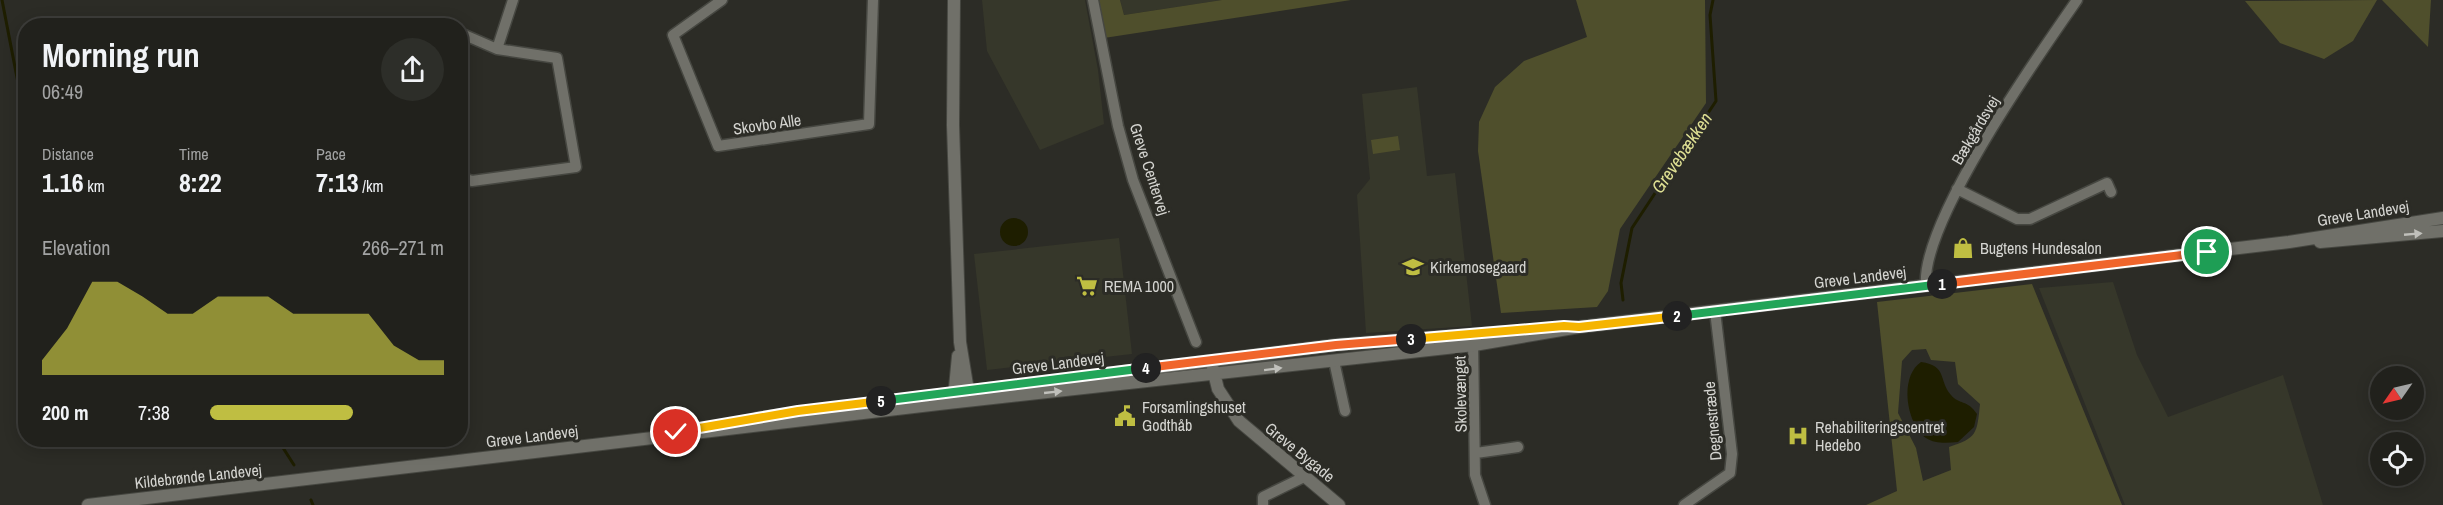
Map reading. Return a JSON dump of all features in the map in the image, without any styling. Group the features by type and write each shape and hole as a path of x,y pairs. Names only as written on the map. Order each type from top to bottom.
{"street":[{"path":"497,49 513,0"},
{"name":"Skovbo Alle","path":"718,2 673,35 718,146 869,124 873,0"},
{"path":"954,0 953,125 960,342 969,396"},
{"name":"Greve Centervej","path":"1093,0 1118,126 1133,180 1196,342"},
{"name":"Bækgårdsvej","path":"1926,286 1924,271 1927,257 1958,189 1987,137 2077,0"},
{"path":"468,36 497,49 557,58 576,167 468,180"},
{"path":"1958,189 2017,219 2030,219 2107,183 2111,192"},
{"name":"Greve Landevej","path":"969,396 1215,376 1473,340 2289,242 2443,218"},
{"name":"Greve Landevej","path":"2289,242 2329,242 2443,231"},
{"name":"Degnestræde","path":"1684,505 1730,473 1732,454 1715,311"},
{"name":"Greve Landevej","path":"310,479 954,398 1210,360 1336,345 1473,340"},
{"name":"Skolevænget","path":"1473,340 1475,475 1485,505"},
{"path":"954,398 960,342"},
{"name":"Greve Bygade","path":"1210,360 1218,389 1233,415 1340,505"},
{"path":"1334,361 1345,411"},
{"name":"Skolevænget","path":"1476,453 1518,447"},
{"path":"1263,505 1263,497 1304,477"},
{"name":"Kildebrønde Landevej","path":"88,505 310,479"}],"shaded area":[{"path":"982,0 1085,0 1098,70 1104,124 1040,150 987,51"},
{"path":"1095,0 1120,0 1124,15 1222,0 1351,0 1104,38"},
{"path":"1120,0 1222,0 1124,15"},
{"path":"1576,0 1705,0 1706,103 1620,229 1608,291 1597,307 1501,313 1478,151 1479,122 1495,87 1524,61 1587,37"},
{"path":"2377,0 2353,41 2324,59 2280,43 2245,1"},
{"path":"2382,0 2431,0 2428,47"},
{"name":"Kirkemosegaard","path":"1417,87 1427,176 1455,173 1472,326 1366,333 1357,195 1370,179 1362,94"},
{"path":"1398,136 1400,150 1373,154 1371,140"},
{"path":"1014,218 1024,222 1028,232 1024,242 1014,246 1004,242 1000,232 1004,222"},
{"path":"1119,238 1132,354 987,370 974,254"},
{"path":"2113,282 2137,355 2168,417 2283,375 2323,505 2125,505 2039,288"},
{"path":"2032,284 2122,505 1866,505 1897,491 1877,302","holes":["1926,349 1931,360 1955,362 1958,384 1980,404 1974,433 1965,441 1949,447 1951,470 1923,481 1916,448 1898,413 1902,361 1912,350"]},
{"path":"1921,362 1930,364 1939,370 1951,395 1970,406 1977,414 1974,427 1958,442 1941,443 1930,440 1919,431 1914,422 1908,400 1908,389 1914,369"}],"waterway":[{"path":"2,0 18,83"},
{"name":"Grevebækken","path":"1623,300 1621,283 1632,228 1716,101 1710,15 1713,0"},
{"path":"282,447 294,465"},
{"path":"311,500 313,505"}],"place":[{"name":"Bugtens Hundesalon","path":"1963,248"},
{"name":"Kirkemosegaard","path":"1413,267"},
{"name":"REMA 1000","path":"1087,286"},
{"name":"Forsamlingshuset Godthåb","path":"1125,416"},
{"name":"Rehabiliteringscentret Hedebo","path":"1798,436"}],"route":[{"path":"676,432 798,411 1336,345 1564,326 1579,327 2207,252"}]}
